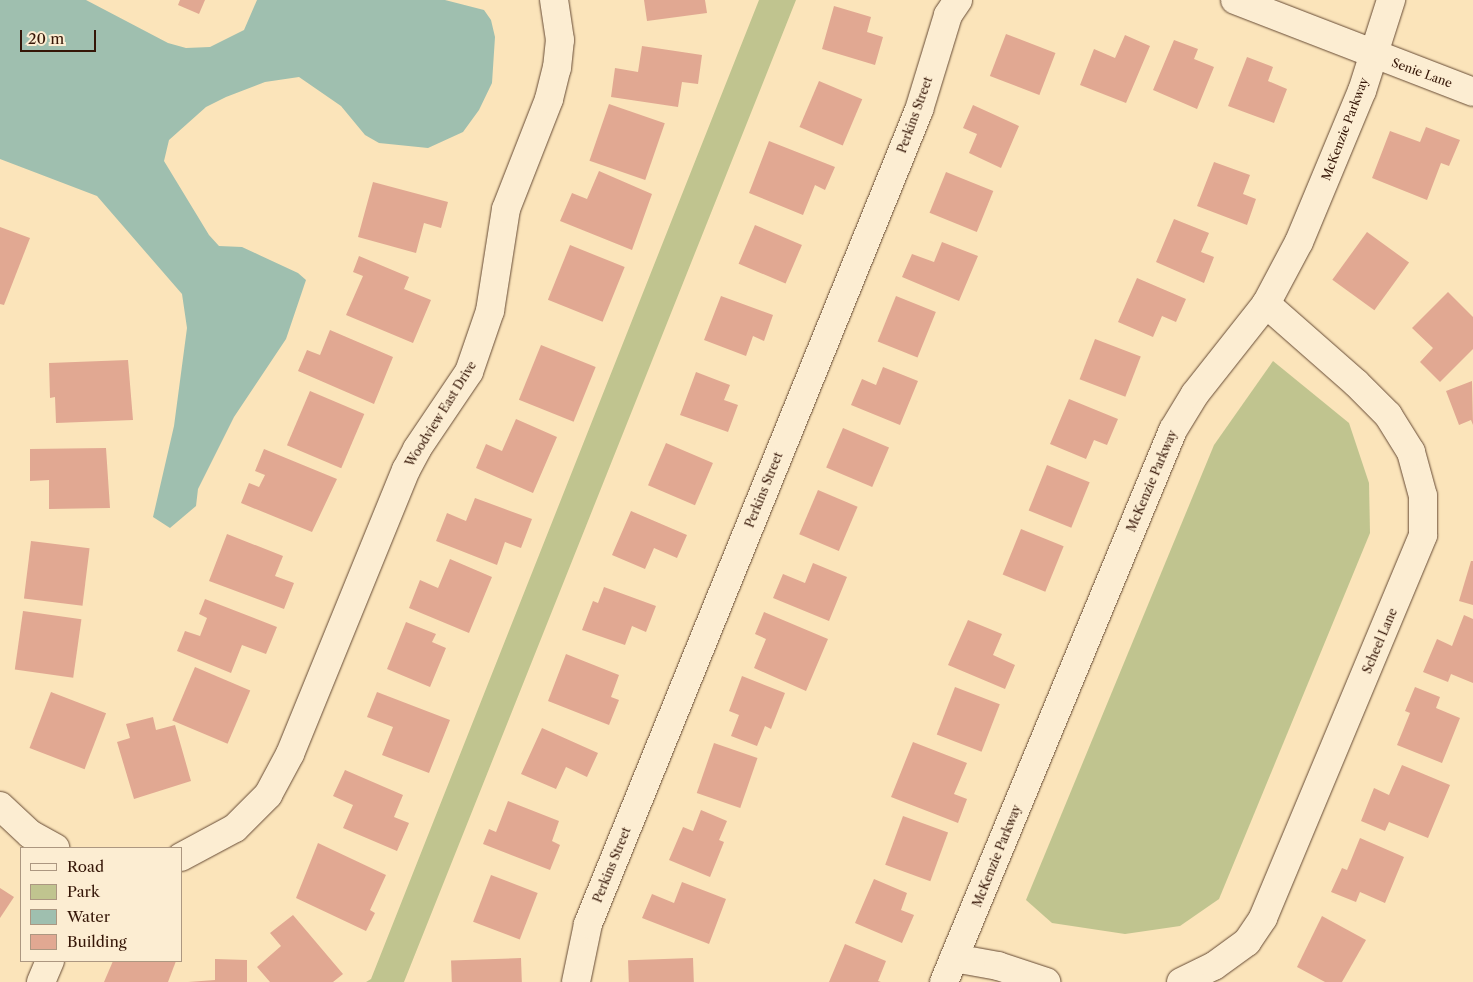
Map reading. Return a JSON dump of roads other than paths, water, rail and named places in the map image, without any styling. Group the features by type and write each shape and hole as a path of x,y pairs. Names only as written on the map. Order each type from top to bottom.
{"street":[{"name":"Woodview East Drive","path":"182,856 235,828 268,795 290,754 406,470 470,372 490,311 506,209 549,99 557,68 560,40 554,0"},
{"name":"Perkins Street","path":"576,982 588,924 919,110 948,15 958,0"},
{"name":"Senie Lane","path":"1236,0 1371,55 1473,92"},
{"name":"McKenzie Parkway","path":"949,970 1173,430 1195,394 1266,304 1318,198 1362,91 1371,55 1391,0"},
{"name":"Scheel Lane","path":"1181,982 1214,966 1247,942 1263,918 1423,535 1422,496 1411,452 1388,415 1356,383 1266,304"},
{"path":"0,806 30,834 53,847"},
{"path":"41,982 50,962"},
{"path":"949,970 998,966 1046,982"}],"water":[{"path":"0,0 86,0 168,43 186,48 210,47 244,30 257,0 445,0 484,10 491,20 495,37 492,83 479,110 463,132 428,148 379,143 365,135 341,106 299,77 265,82 226,97 206,107 169,140 164,161 209,235 219,246 242,247 298,273 306,280 286,339 234,417 198,489 196,506 170,528 153,517 174,426 187,328 182,294 97,196 0,159"}]}
